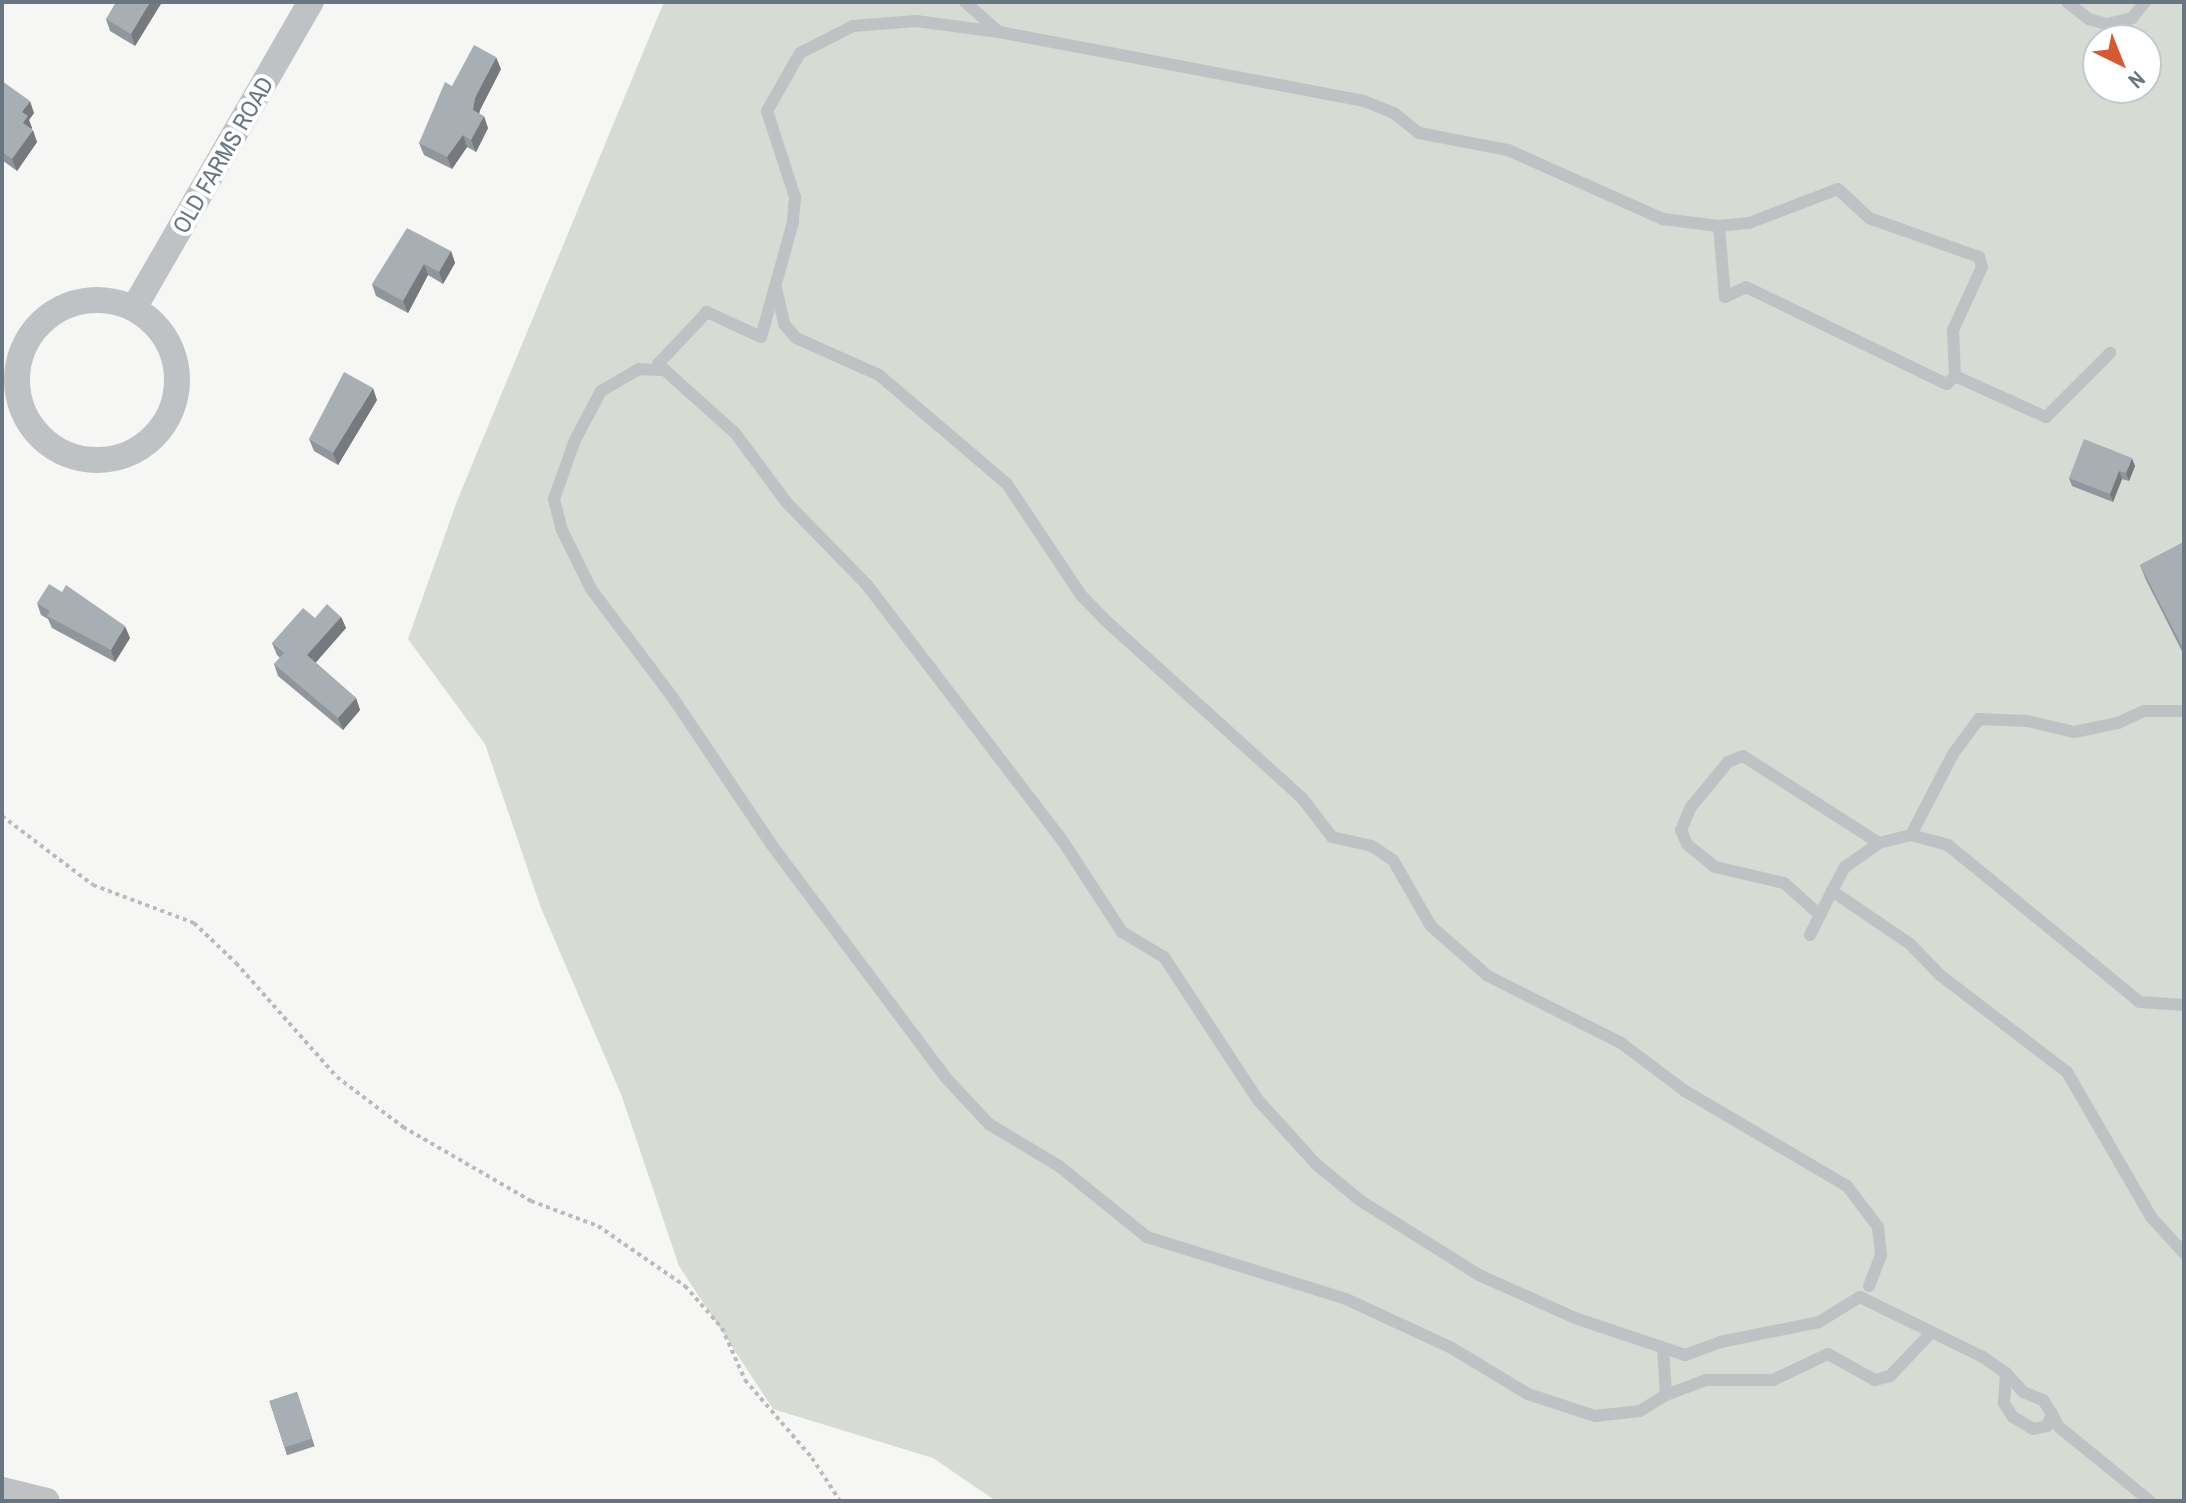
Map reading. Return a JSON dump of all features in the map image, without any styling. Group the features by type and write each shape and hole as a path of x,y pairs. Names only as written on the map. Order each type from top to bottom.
{"street":[{"name":"OLD FARMS ROAD","path":"134,308 311,2"},
{"path":"89,300 134,308 158,327 174,352 177,392 166,423 135,452 110,460 84,460 59,452 38,436 24,414 17,390 18,364 28,339 44,319 66,306 89,300"},
{"path":"2,1490 47,1501"}],"lane":[{"path":"965,2 999,32"},
{"path":"2067,2 2089,19 2107,24 2132,18 2145,2"},
{"path":"1719,226 1725,297 1746,287 1947,384 1955,376 1953,330 1982,267 1973,251 1869,218 1838,189 1749,223 1719,226 1663,219 1508,150 1419,133 1394,113 1364,101 999,32 916,21 853,26 800,53 767,111 795,197 761,337 707,312 658,364 735,433 787,503 867,585 1062,840 1122,932 1164,957 1258,1100 1316,1164 1361,1201 1479,1275 1575,1318 1685,1355 1720,1342 1819,1322 1860,1297 1929,1335 1983,1357 2006,1373 2023,1392 2043,1400 2059,1427 2150,1501"},
{"path":"776,285 784,324 796,338 879,375 1007,484 1081,595 1105,620 1302,798 1332,837 1372,846 1393,860 1431,926 1488,976 1621,1043 1685,1091 1847,1186 1878,1227 1881,1255 1869,1286"},
{"path":"1955,376 2046,417 2110,353"},
{"path":"663,370 639,369 601,391 575,440 554,499 562,530 591,589 708,746 771,844 947,1079 989,1124 1059,1166 1147,1237 1346,1299 1450,1347 1528,1394 1595,1416 1640,1411 1666,1395 1706,1380 1773,1380 1828,1354 1875,1380 1890,1376 1929,1335"},
{"path":"1911,835 1953,754 1979,719 2027,721 2074,732 2118,723 2144,711 2184,711"},
{"path":"1820,915 1784,883 1733,873 1698,857 1681,830 1691,807 1728,762 1743,756 1879,843"},
{"path":"1810,935 1845,867 1879,843 1911,835 1948,845 2140,1002 2184,1005"},
{"path":"1832,891 1910,944 1940,975 2067,1072 2151,1217 2184,1253"},
{"path":"1663,1348 1666,1395"},
{"path":"2006,1373 2004,1403 2013,1417 2033,1429 2047,1426 2052,1414"}],"path":[{"path":"2,816 93,885 194,923 236,963 337,1077 403,1127 531,1201 598,1226 685,1286 722,1328 745,1380 812,1458 840,1501"}],"shaded area":[{"path":"664,2 2184,2 2184,1501 996,1501 933,1458 773,1409 679,1266 621,1094 541,908 485,744 408,639 457,501"}],"building":[{"path":"116,2 150,2 131,34 106,19"},
{"path":"474,45 496,57 475,98 473,110 484,116 471,140 463,135 447,157 419,143 445,82 452,86"},
{"path":"2,81 30,101 22,112 28,116 23,123 33,130 12,159 2,152"},
{"path":"407,228 451,251 439,272 424,264 403,301 372,284"},
{"path":"344,372 373,388 333,453 309,439"},
{"path":"2084,439 2132,458 2126,473 2119,471 2110,494 2069,478"},
{"path":"2184,542 2184,650 2140,565"},
{"path":"49,584 62,592 66,585 125,626 111,650 47,616 50,611 37,603"},
{"path":"327,604 341,617 307,655 356,698 338,718 274,664 284,653 272,643 303,608 315,618"},
{"path":"297,1392 312,1439 285,1448 269,1401"}]}
